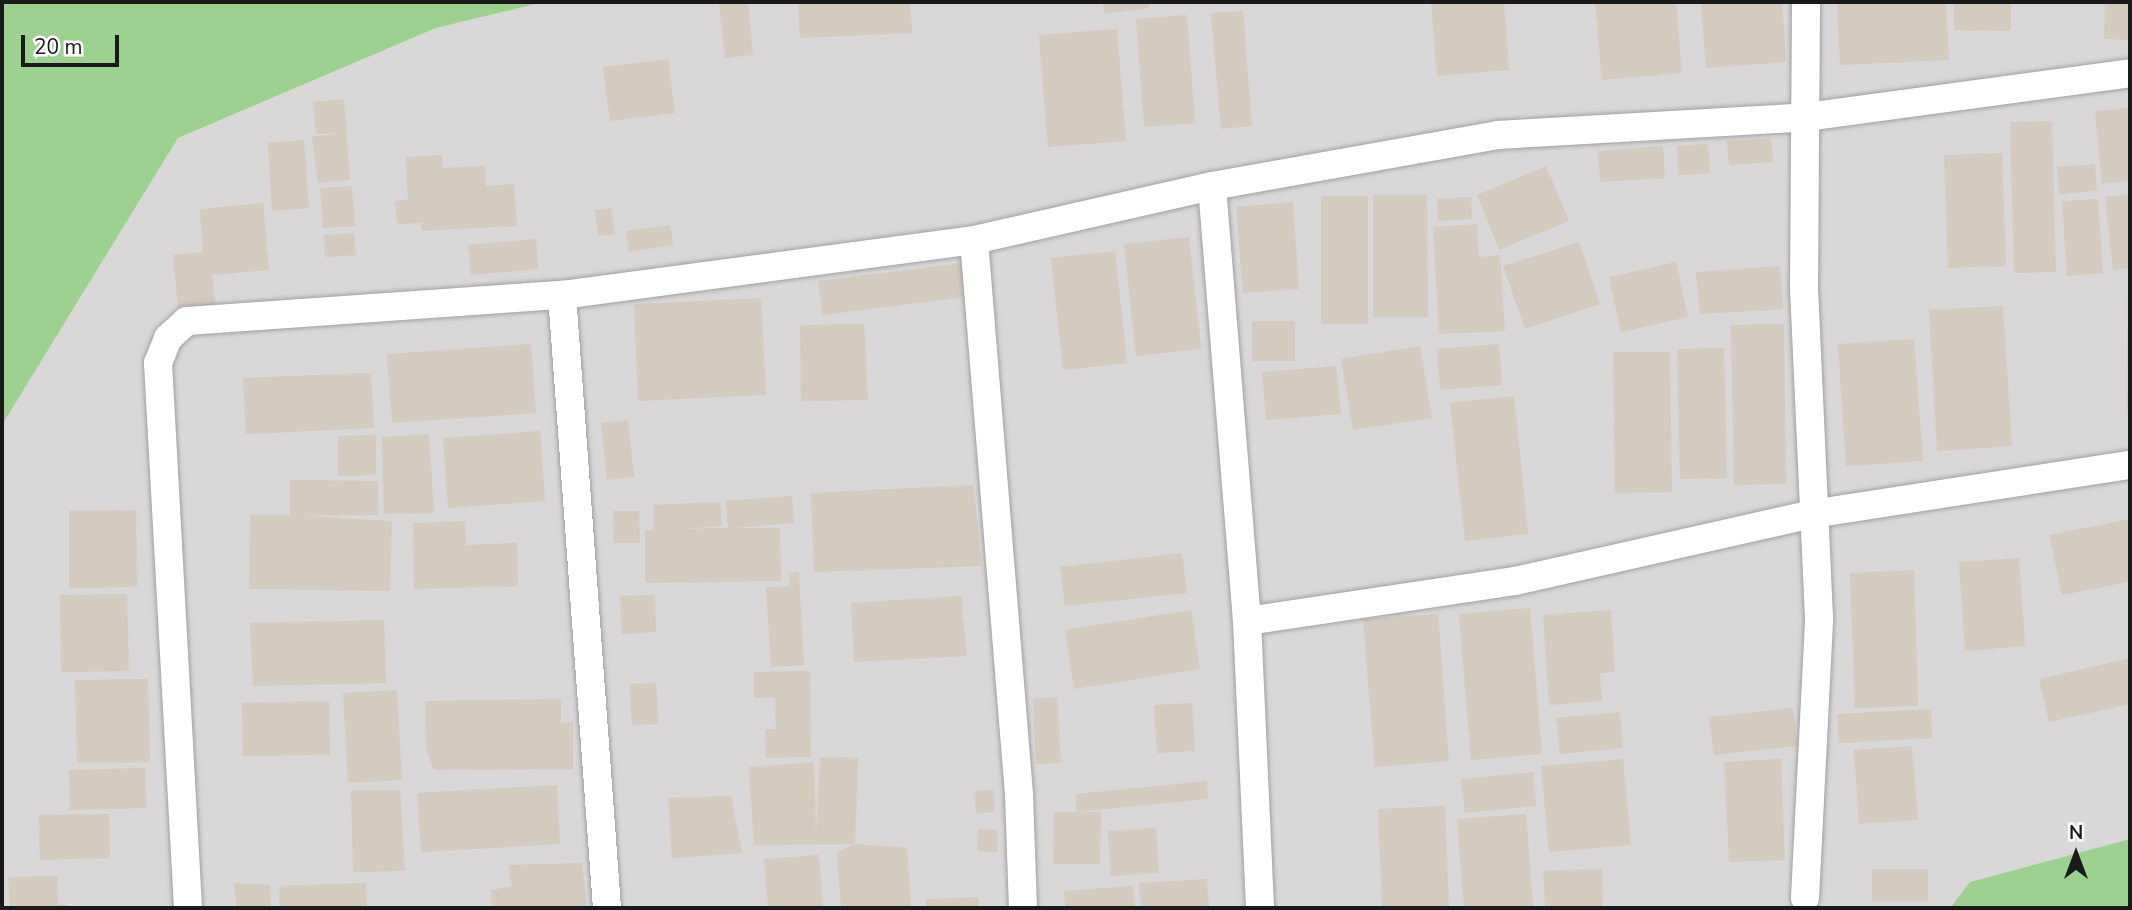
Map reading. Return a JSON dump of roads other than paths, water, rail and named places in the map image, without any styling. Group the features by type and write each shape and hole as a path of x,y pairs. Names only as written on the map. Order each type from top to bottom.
{"street":[{"path":"1805,898 1819,618 1812,514 1801,143 1806,117 1806,2"},
{"path":"188,908 158,363 169,338 187,321 562,295 974,240 1212,186 1498,135 1806,117 2130,73"},
{"path":"1212,186 1247,621 1260,908"},
{"path":"974,240 1020,794 1023,908"},
{"path":"562,295 607,908"},
{"path":"1247,621 1515,581 1812,514 2130,466"}]}
